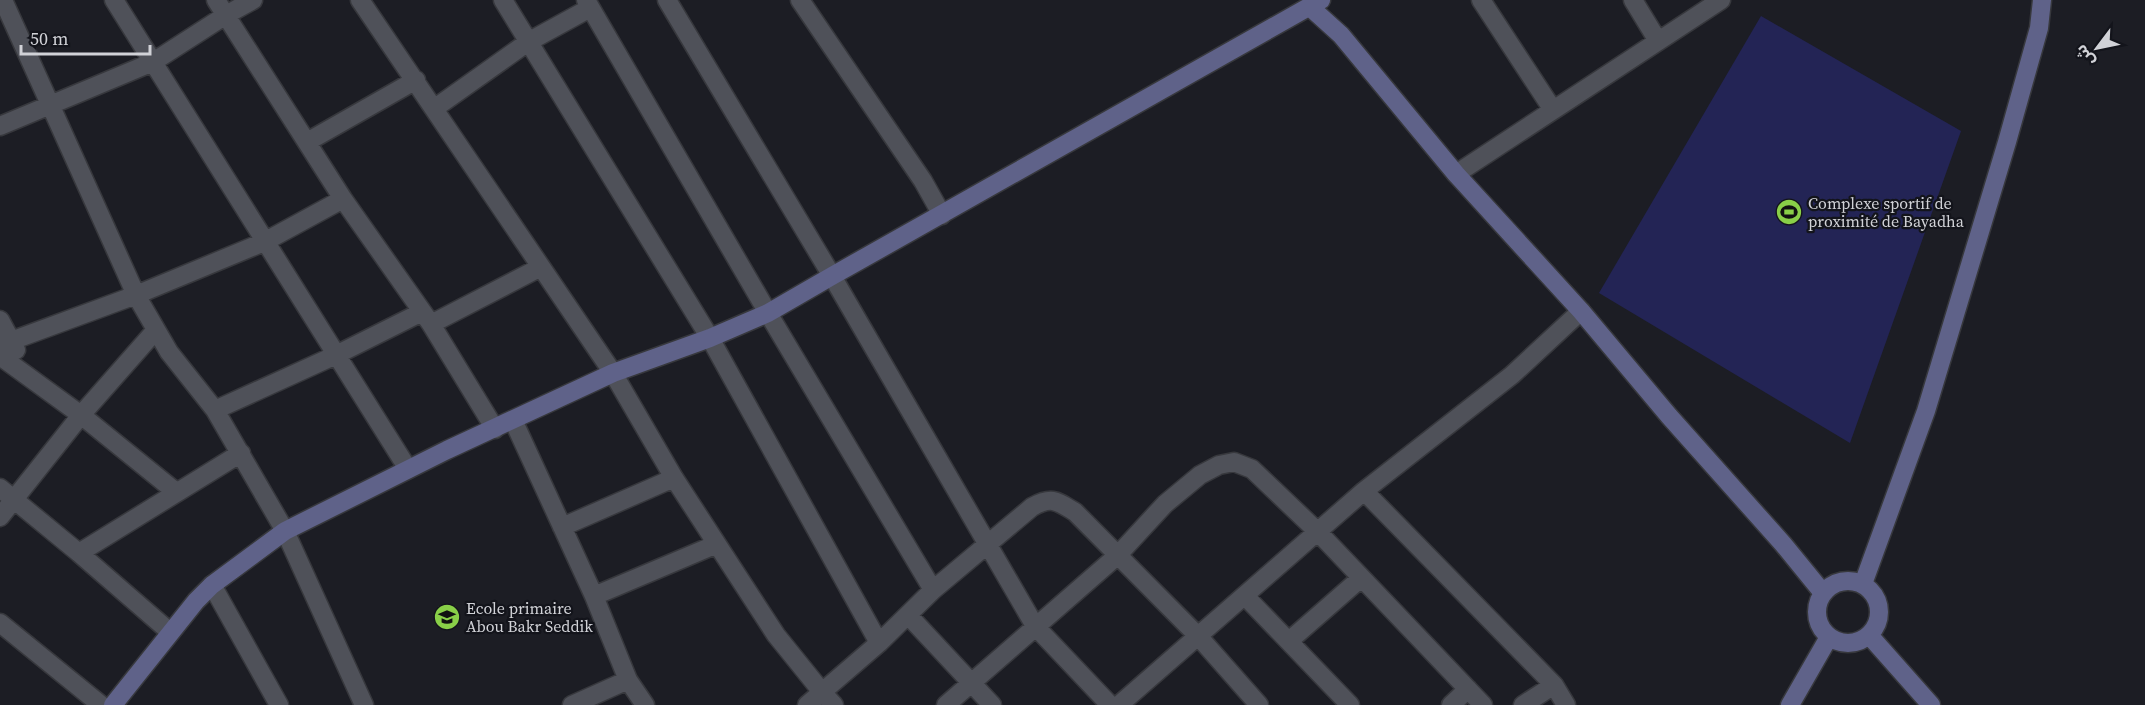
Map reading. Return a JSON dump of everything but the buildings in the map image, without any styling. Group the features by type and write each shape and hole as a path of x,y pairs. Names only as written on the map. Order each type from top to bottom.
{"street":[{"path":"3,0 136,295 169,352 215,410 285,531 364,705"},
{"path":"114,0 408,469"},
{"path":"0,126 153,62 221,8 253,0"},
{"path":"360,0 613,373 674,478 776,635 828,699"},
{"path":"503,0 710,338 879,643"},
{"path":"667,0 832,276 1035,626 1110,705"},
{"path":"800,0 923,182 942,215"},
{"path":"1481,0 1553,110"},
{"path":"1633,0 1658,41"},
{"path":"1456,174 1721,0"},
{"path":"1863,584 1929,400 2007,142 2039,28 2042,0"},
{"path":"113,705 196,601 213,585 285,531 408,469 613,373 768,314 1316,3 1456,174 1581,311 1823,593"},
{"path":"435,108 528,42 588,4 768,314 933,590"},
{"path":"221,8 343,199 427,318 495,429"},
{"path":"307,142 416,80"},
{"path":"6,343 136,295 264,242 343,199"},
{"path":"215,410 541,267"},
{"path":"1119,705 1364,491 1512,375 1581,311"},
{"path":"0,320 6,343 29,377"},
{"path":"0,517 81,415 155,331"},
{"path":"0,356 81,415 176,492"},
{"path":"513,420 594,596 628,680 645,705"},
{"path":"79,553 241,453"},
{"path":"946,705 1118,555 1165,504 1191,482 1219,465 1234,462 1252,469 1318,532 1483,705"},
{"path":"562,527 674,478"},
{"path":"0,488 170,632"},
{"path":"1364,491 1554,685 1566,705"},
{"path":"807,705 828,699 879,643 933,590 1032,507 1045,500 1056,501 1075,512 1199,637 1259,705"},
{"path":"594,596 717,544"},
{"path":"1289,641 1361,578"},
{"path":"1846,581 1863,584 1871,591 1880,609 1876,628 1862,640 1845,643 1829,637 1821,627 1817,616 1818,604 1823,593 1830,586 1846,581"},
{"path":"213,585 279,705"},
{"path":"1245,596 1350,705"},
{"path":"908,615 992,705"},
{"path":"0,623 100,705"},
{"path":"1869,635 1931,705"},
{"path":"1790,705 1829,637"},
{"path":"572,705 628,680"},
{"path":"1523,705 1554,685"},
{"path":"1451,705 1468,689"}],"shaded area":[{"name":"Complexe sportif de proximité de Bayadha","path":"1761,16 1961,131 1850,443 1599,293"}],"place":[{"name":"Complexe sportif de proximité de Bayadha","path":"1789,212"},
{"name":"Ecole primaire Abou Bakr Seddik","path":"447,617"}]}
